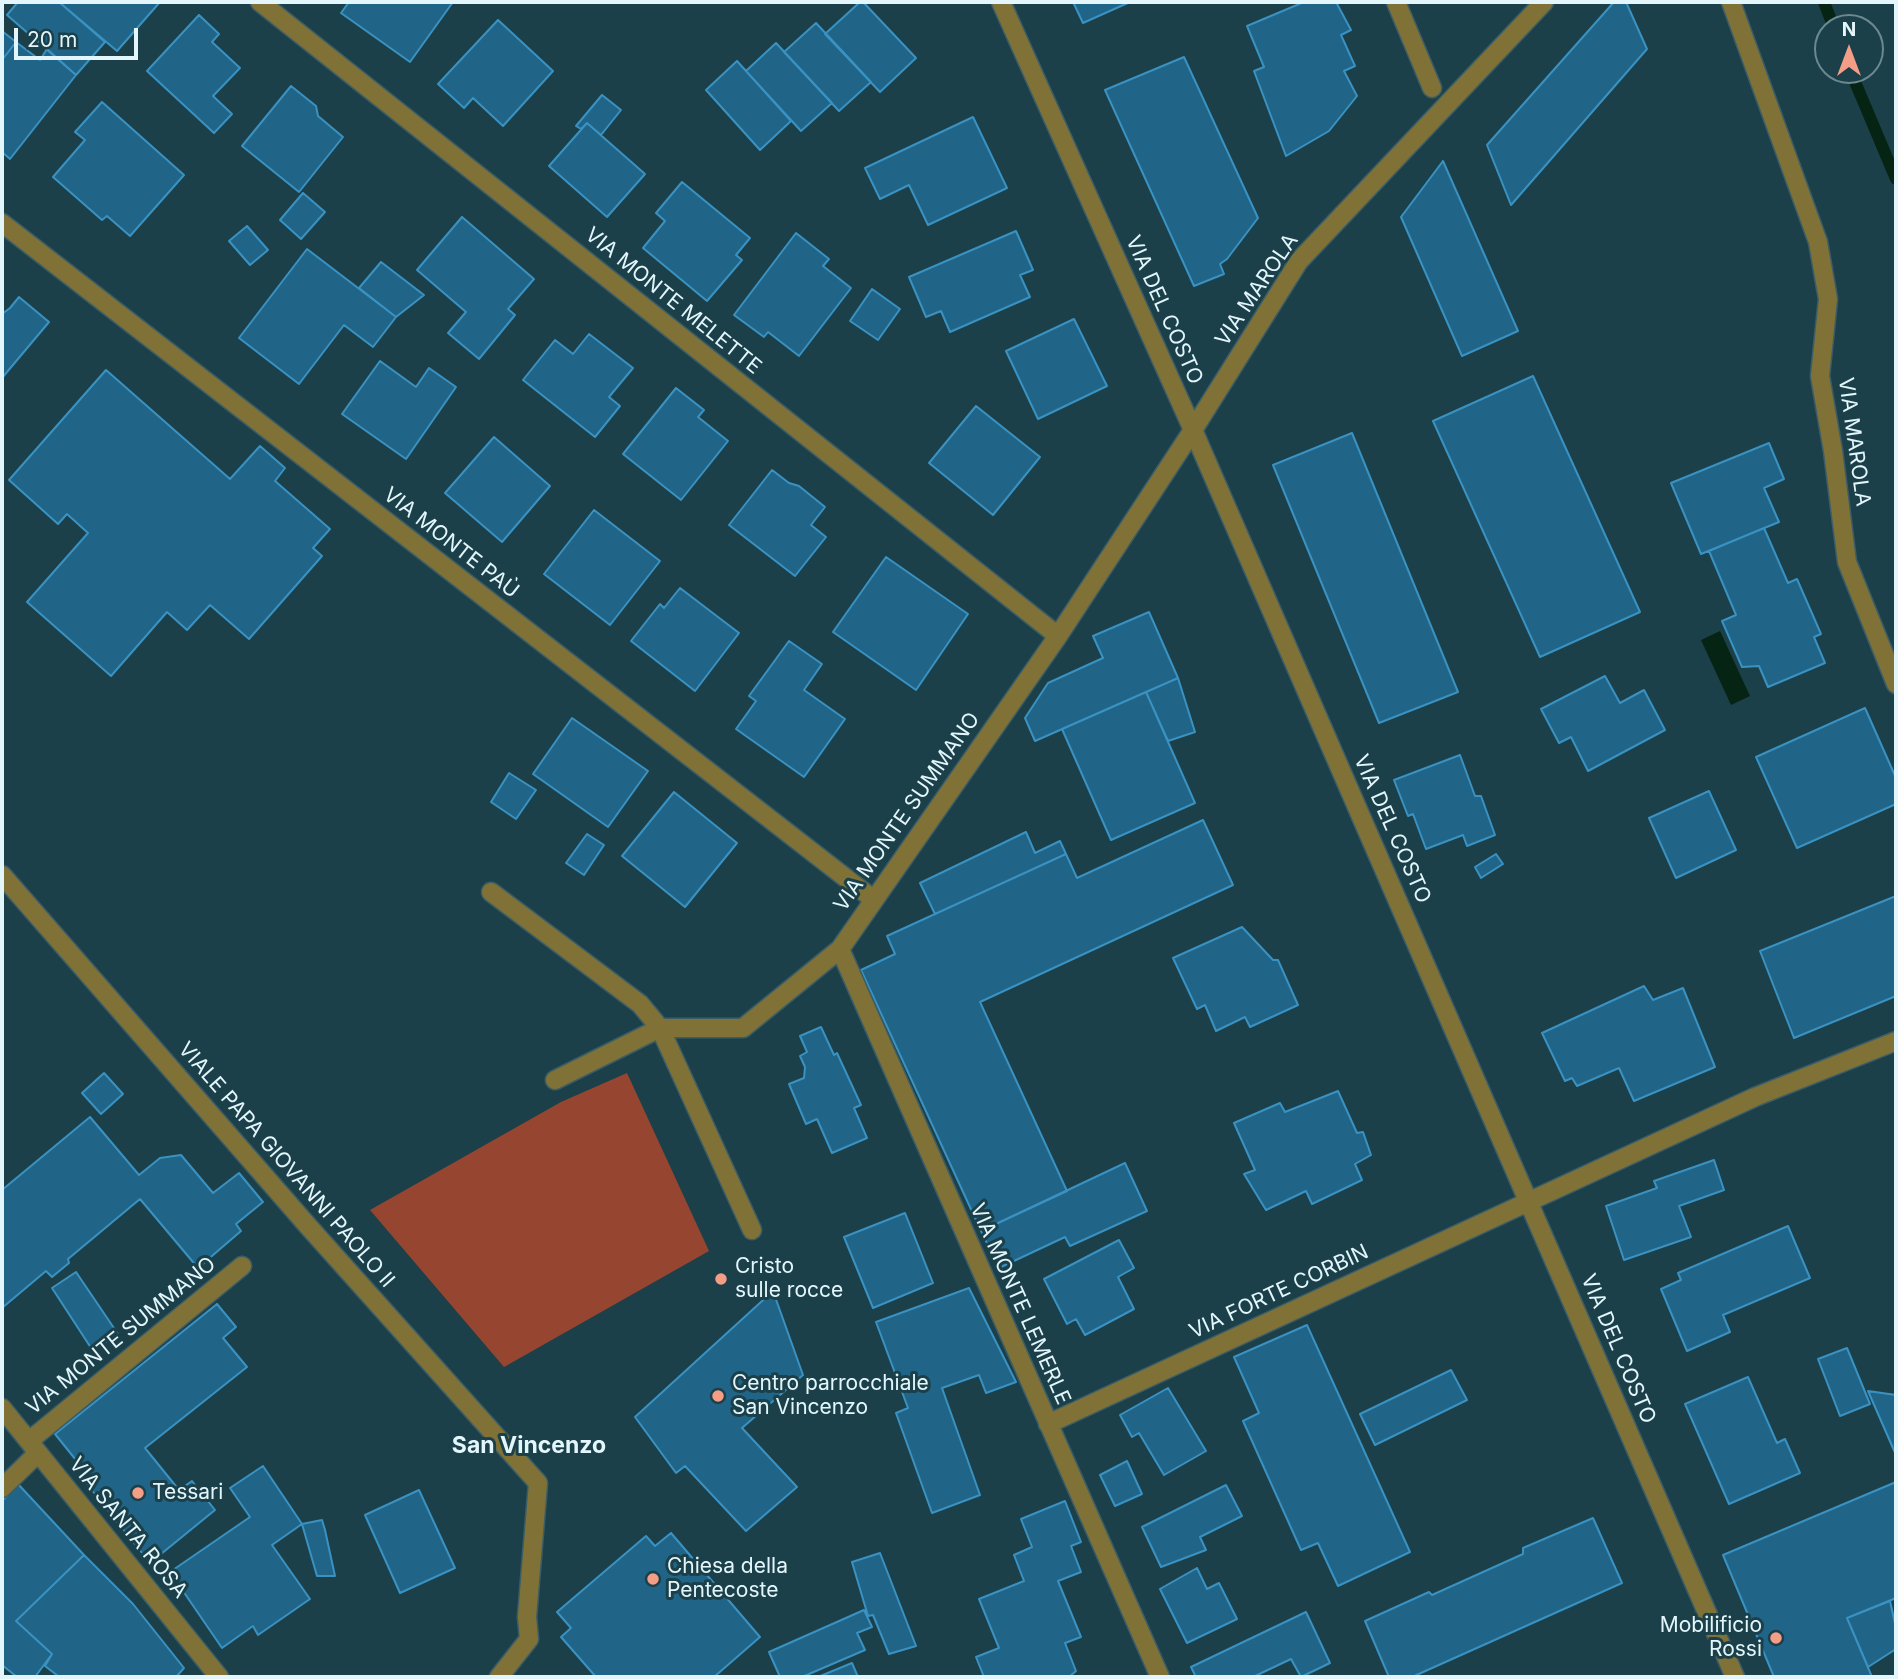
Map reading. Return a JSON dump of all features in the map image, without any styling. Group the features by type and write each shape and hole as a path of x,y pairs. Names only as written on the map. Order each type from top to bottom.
{"street":[{"name":"VIA MONTE MELETTE","path":"260,2 1058,636"},
{"name":"VIA DEL COSTO","path":"1001,2 1193,430 1735,1677"},
{"path":"1396,2 1432,88"},
{"name":"VIA MAROLA","path":"1193,430 1299,261 1544,2"},
{"name":"VIA MAROLA","path":"1731,2 1818,242 1828,299 1821,376 1847,562 1896,684"},
{"name":"VIA MONTE PAÙ","path":"2,223 873,899"},
{"name":"VIA MONTE SUMMANO","path":"555,1080 660,1028 743,1028 840,949 1058,636 1193,430"},
{"name":"VIALE PAPA GIOVANNI PAOLO II","path":"2,875 308,1226 538,1483 527,1617 529,1639 499,1677"},
{"path":"491,892 640,1004 660,1028 752,1230"},
{"name":"VIA MONTE LEMERLE","path":"840,949 1160,1677"},
{"name":"VIA FORTE CORBIN","path":"1048,1424 1755,1097 1896,1041"},
{"name":"VIA MONTE SUMMANO","path":"2,1488 33,1447 242,1266"},
{"name":"VIA SANTA ROSA","path":"2,1408 219,1677"}],"shaded area":[{"path":"1720,631 1750,696 1731,705 1701,640"},
{"path":"627,1073 709,1251 504,1367 370,1210 561,1102"}],"building":[{"path":"18,2 59,2 105,42 76,75 7,15"},
{"path":"59,2 160,2 117,51"},
{"path":"349,2 453,2 410,62 341,13"},
{"path":"863,2 916,58 880,92 825,34"},
{"path":"1073,2 1130,2 1083,23"},
{"path":"1304,2 1336,2 1351,30 1341,35 1355,66 1344,71 1357,96 1329,131 1286,156 1254,71 1264,67 1247,26"},
{"path":"1614,2 1626,2 1647,49 1511,205 1487,145"},
{"path":"199,15 219,34 212,42 240,68 213,96 232,114 214,133 147,71"},
{"path":"498,20 553,71 503,126 473,98 464,108 438,84"},
{"path":"816,23 871,82 839,111 784,52"},
{"path":"2,31 16,42 2,60"},
{"path":"16,42 40,60 47,49 76,75 10,159 2,152 2,60"},
{"path":"776,43 832,103 801,131 746,71"},
{"path":"1184,57 1258,218 1227,259 1220,264 1224,274 1194,286 1105,90"},
{"path":"737,61 791,121 760,150 706,90"},
{"path":"291,86 316,106 318,116 343,137 299,192 242,146"},
{"path":"602,95 621,110 601,135 587,123 581,129 576,126"},
{"path":"102,102 184,175 130,236 107,216 102,220 53,177 85,140 75,132"},
{"path":"973,117 1007,188 928,225 909,185 880,199 865,168"},
{"path":"587,123 645,174 607,217 549,166"},
{"path":"1443,161 1518,331 1462,356 1401,217"},
{"path":"682,182 750,238 736,255 742,260 707,301 643,248 665,221 656,213"},
{"path":"303,193 325,212 301,239 280,220"},
{"path":"462,217 534,279 508,309 515,315 479,359 448,333 466,312 417,270"},
{"path":"247,226 268,250 250,265 229,241"},
{"path":"1016,231 1033,270 1020,275 1030,297 950,332 941,311 926,317 909,277"},
{"path":"796,233 829,259 823,266 851,288 799,356 768,332 764,337 734,315"},
{"path":"307,249 396,317 373,347 344,325 299,384 239,338"},
{"path":"381,262 424,295 396,317 359,288"},
{"path":"872,289 900,309 878,340 850,321"},
{"path":"19,297 49,322 2,378 2,314"},
{"path":"1074,319 1107,386 1038,419 1006,351"},
{"path":"589,334 633,368 609,397 620,406 595,437 523,380 555,340 573,354"},
{"path":"380,361 416,387 429,368 456,387 406,459 342,414"},
{"path":"106,370 230,479 260,446 285,468 275,481 330,529 313,548 322,556 249,639 210,605 187,630 167,612 111,676 27,602 88,533 67,514 58,524 9,480"},
{"path":"1533,376 1640,612 1540,657 1433,421"},
{"path":"676,388 704,410 698,417 728,441 681,500 623,454"},
{"path":"976,406 1040,457 993,515 929,463"},
{"path":"1352,433 1458,692 1379,723 1273,465"},
{"path":"494,437 550,486 502,542 445,493"},
{"path":"1769,443 1784,479 1764,488 1779,522 1701,554 1671,483"},
{"path":"772,470 789,483 799,486 825,507 811,525 826,537 795,576 729,525"},
{"path":"594,510 660,561 610,625 544,574"},
{"path":"1764,528 1788,583 1797,579 1821,634 1814,637 1825,663 1768,687 1759,666 1742,667 1722,621 1736,615 1709,551"},
{"path":"886,557 968,614 916,690 833,632"},
{"path":"680,588 739,633 695,691 631,641 660,604 664,608"},
{"path":"1149,612 1178,678 1035,741 1025,718 1048,683 1103,658 1093,636"},
{"path":"789,641 822,664 804,690 845,719 804,777 736,729 756,701 749,696"},
{"path":"1605,676 1620,703 1644,690 1665,730 1588,771 1571,737 1559,743 1541,709"},
{"path":"1178,678 1195,732 1168,741 1146,692"},
{"path":"1146,692 1195,803 1111,840 1062,729"},
{"path":"1865,708 1896,778 1896,804 1797,848 1756,757"},
{"path":"572,718 648,771 608,827 533,774"},
{"path":"1460,755 1475,796 1481,796 1495,835 1467,846 1463,835 1426,849 1413,814 1408,816 1394,780"},
{"path":"509,773 536,790 516,819 491,802"},
{"path":"1709,791 1736,850 1676,878 1649,818"},
{"path":"674,792 737,843 685,907 622,856"},
{"path":"1203,820 1233,885 980,1002 1067,1191 981,1231 861,970 895,954 887,936 1066,854 1077,878"},
{"path":"1026,832 1035,853 1060,841 1066,854 935,914 920,883"},
{"path":"587,834 604,845 584,875 566,863"},
{"path":"1496,854 1503,864 1481,878 1475,867"},
{"path":"1896,896 1896,996 1794,1038 1760,951"},
{"path":"1242,927 1273,960 1278,960 1298,1005 1250,1027 1245,1017 1216,1031 1205,1005 1197,1009 1173,958"},
{"path":"1644,986 1653,1000 1683,988 1715,1067 1634,1101 1619,1068 1577,1086 1572,1078 1565,1081 1542,1033"},
{"path":"821,1027 834,1055 837,1053 861,1105 854,1108 867,1138 832,1153 817,1119 806,1124 789,1084 804,1078 805,1067 800,1056 807,1052 800,1036"},
{"path":"104,1073 123,1094 101,1114 82,1093"},
{"path":"1338,1091 1357,1133 1363,1132 1371,1155 1355,1164 1362,1180 1312,1204 1306,1191 1266,1210 1244,1174 1255,1170 1234,1123 1280,1103 1285,1112"},
{"path":"90,1117 139,1175 160,1158 181,1155 213,1193 239,1173 263,1202 236,1224 241,1231 198,1268 140,1199 68,1259 69,1263 52,1277 46,1271 2,1308 2,1190"},
{"path":"1714,1160 1724,1190 1679,1206 1691,1237 1624,1260 1606,1206 1657,1188 1654,1181"},
{"path":"1125,1163 1147,1211 1070,1246 1065,1237 999,1268 981,1231"},
{"path":"905,1213 933,1283 873,1308 844,1237"},
{"path":"1788,1226 1810,1278 1723,1315 1730,1332 1687,1351 1661,1289 1681,1280 1678,1273"},
{"path":"1119,1240 1134,1268 1118,1277 1134,1309 1085,1335 1076,1319 1067,1324 1044,1279"},
{"path":"76,1272 118,1334 93,1351 52,1288"},
{"path":"969,1288 1016,1382 986,1393 979,1375 942,1388 980,1495 932,1513 896,1413 908,1408 876,1322"},
{"name":"Centro parrocchiale San Vincenzo","path":"773,1291 803,1375 742,1428 797,1487 746,1531 685,1466 676,1473 635,1417"},
{"path":"217,1304 236,1327 223,1338 247,1367 145,1448 179,1490 192,1481 215,1510 150,1563 83,1479 88,1475 55,1434"},
{"path":"1307,1325 1410,1552 1338,1586 1318,1543 1301,1550 1243,1421 1259,1413 1234,1357"},
{"path":"1847,1348 1870,1404 1840,1416 1818,1359"},
{"path":"1451,1370 1467,1400 1375,1445 1360,1414"},
{"path":"1748,1377 1777,1443 1785,1439 1800,1473 1729,1504 1685,1404"},
{"path":"1168,1388 1206,1451 1164,1475 1139,1433 1132,1437 1120,1415"},
{"path":"1868,1391 1896,1395 1896,1455"},
{"path":"1127,1461 1142,1494 1115,1506 1100,1475"},
{"path":"263,1466 302,1524 272,1545 310,1599 258,1635 253,1626 222,1648 170,1572 250,1517 230,1488"},
{"path":"1896,1482 1896,1598 1847,1618 1872,1677 1774,1677 1723,1555"},
{"path":"18,1484 84,1555 16,1621 52,1654 35,1677 17,1677 2,1665 2,1501"},
{"path":"1226,1485 1242,1516 1200,1537 1206,1550 1161,1567 1142,1527"},
{"path":"419,1490 455,1568 400,1593 365,1515"},
{"path":"1065,1501 1081,1542 1071,1546 1081,1572 1058,1581 1081,1637 1065,1643 1076,1671 1069,1677 984,1677 976,1657 999,1648 979,1599 1024,1581 1014,1555 1032,1547 1021,1519"},
{"path":"1593,1518 1622,1583 1412,1677 1389,1677 1365,1621 1429,1592 1432,1595 1523,1554 1523,1548"},
{"path":"322,1520 335,1576 317,1576 302,1524"},
{"name":"Chiesa della Pentecoste","path":"671,1533 760,1637 714,1677 596,1677 561,1637 571,1628 557,1612 646,1536 655,1546"},
{"path":"880,1553 916,1646 889,1654 873,1615 868,1616 852,1562"},
{"path":"84,1555 133,1604 184,1668 176,1677 57,1677 45,1666 52,1654 16,1621"},
{"path":"1197,1568 1207,1589 1219,1583 1237,1619 1187,1643 1160,1589"},
{"path":"1890,1601 1896,1628 1896,1649 1868,1667 1847,1618"},
{"path":"864,1610 872,1627 857,1633 865,1650 802,1677 780,1677 769,1652"},
{"path":"1306,1612 1330,1663 1301,1677 1291,1659 1253,1677 1196,1677 1191,1667"},
{"path":"852,1663 858,1677 818,1677"}],"waterway":[{"path":"1824,2 1829,14"},
{"path":"1856,84 1896,179"}],"place":[{"name":"Cristo sulle rocce","path":"721,1279"},
{"name":"Centro parrocchiale San Vincenzo","path":"718,1396"},
{"name":"Tessari","path":"138,1493"},
{"name":"Chiesa della Pentecoste","path":"653,1579"},
{"name":"Mobilificio Rossi","path":"1776,1638"}],"district":[{"name":"San Vincenzo","path":"529,1446"}]}
